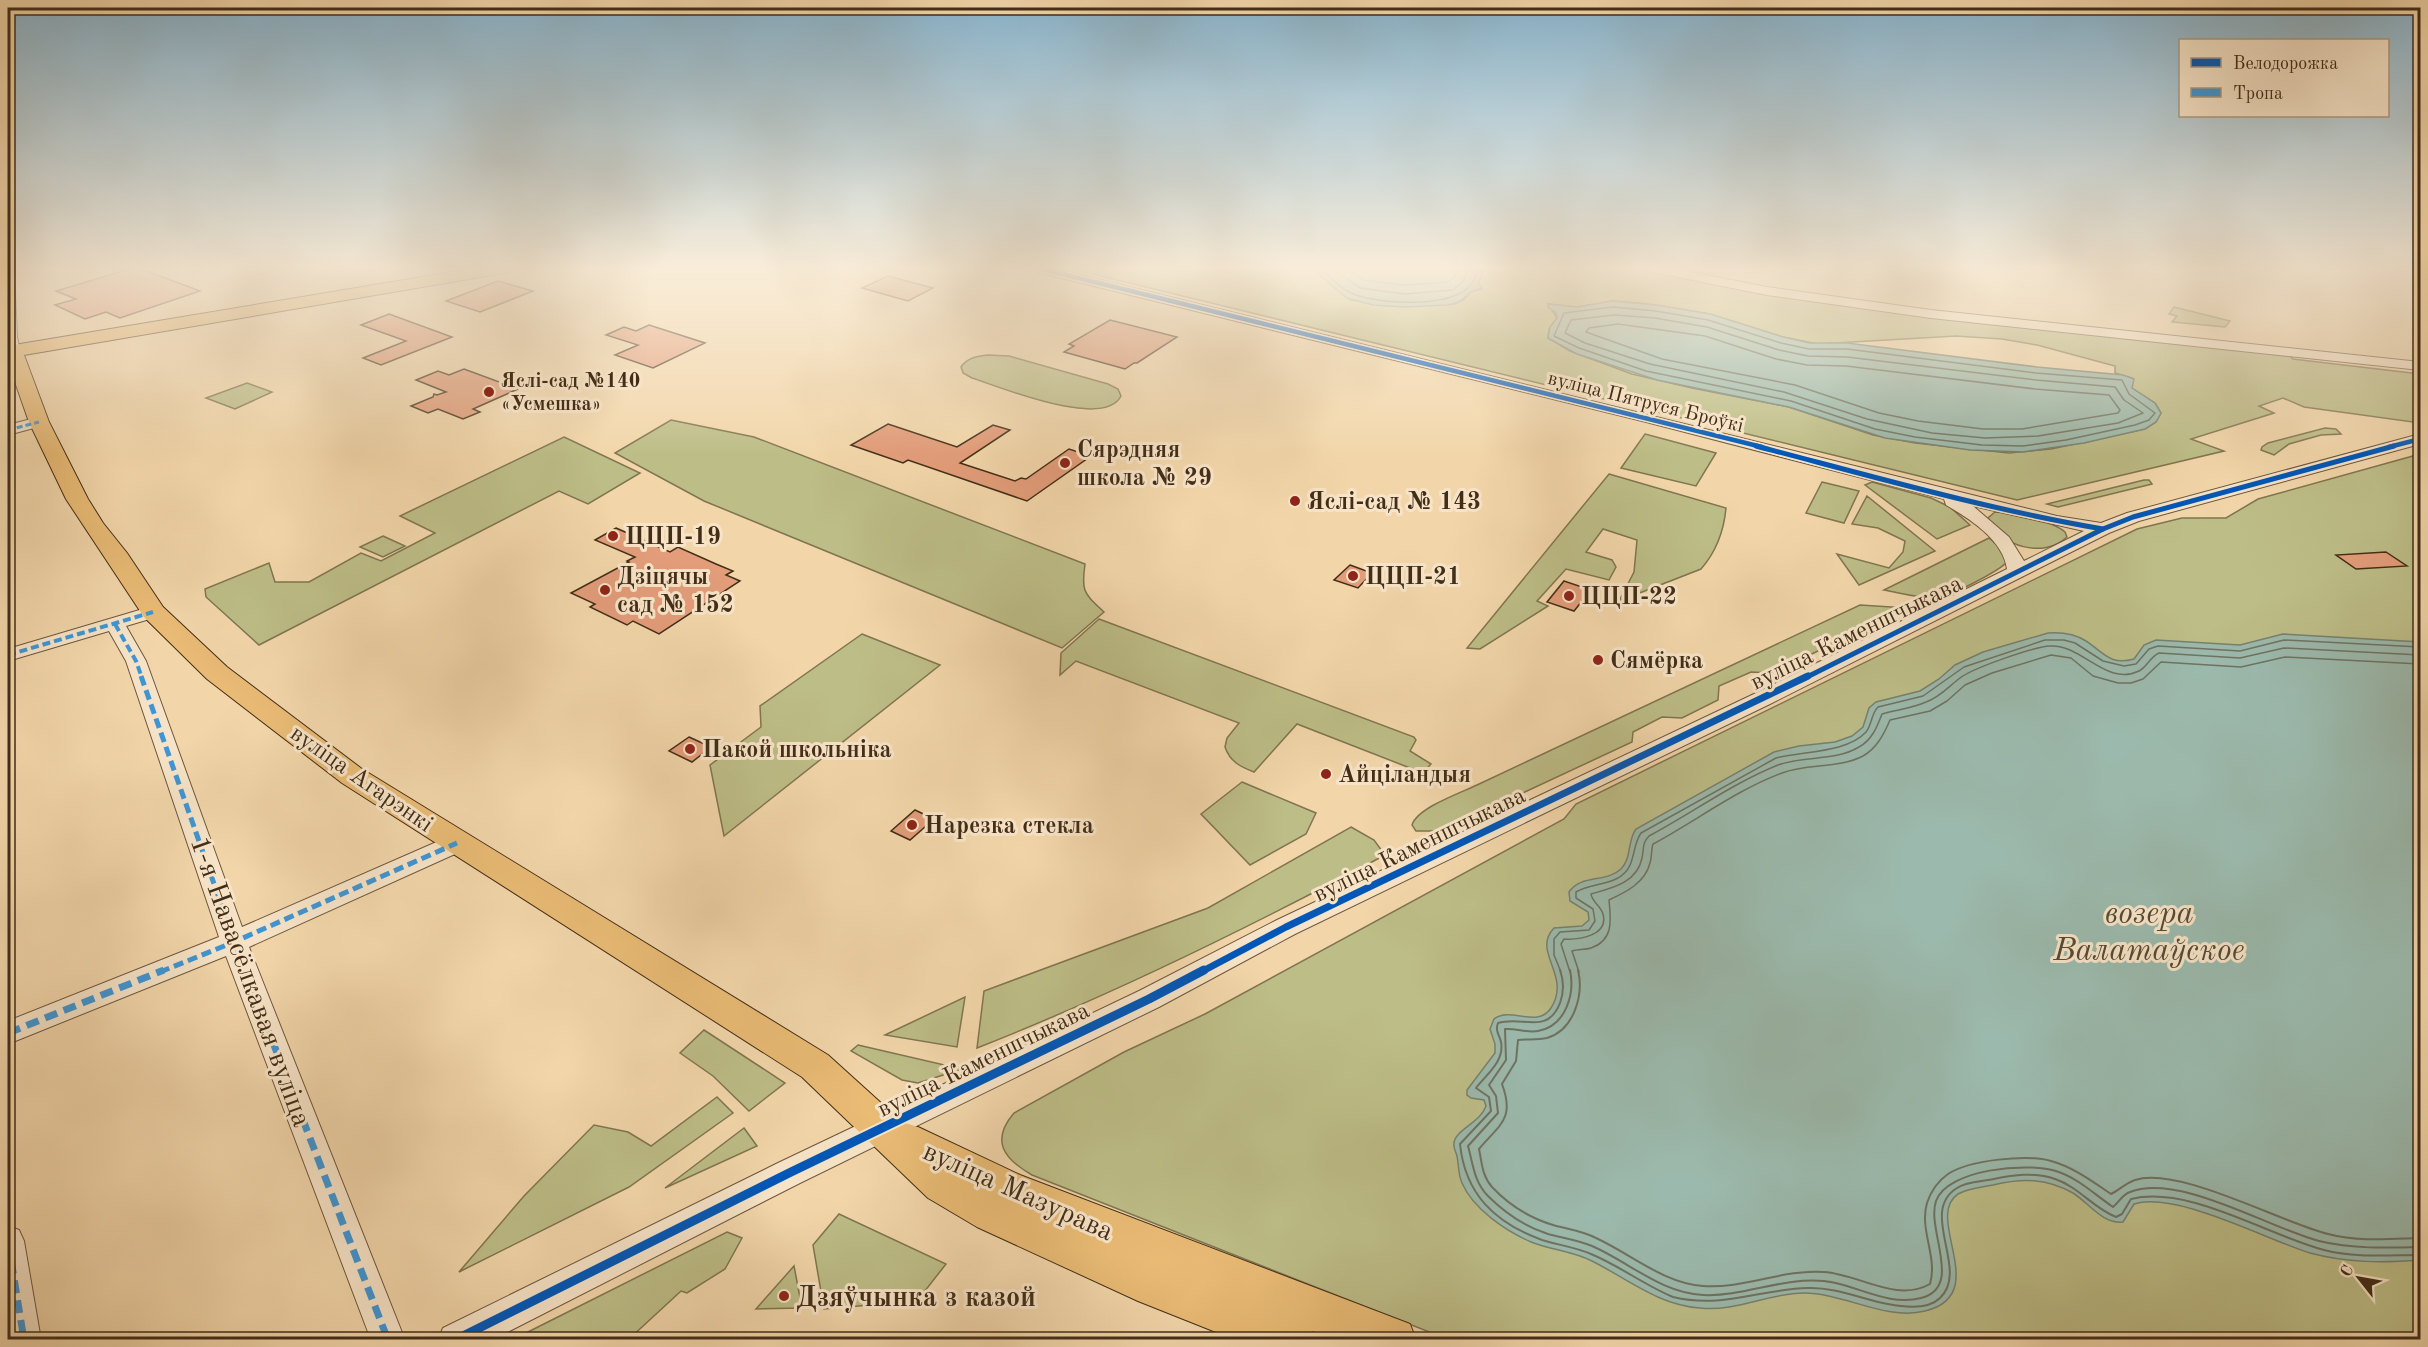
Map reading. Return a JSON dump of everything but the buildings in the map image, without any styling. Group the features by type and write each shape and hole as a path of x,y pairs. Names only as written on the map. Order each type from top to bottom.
{"main road":[{"path":"10,352 140,330"},
{"name":"вуліца Агарэнкі","path":"10,352 39,422 83,508 153,612 217,674 352,776 815,1066 881,1128"},
{"name":"вуліца Мазурава","path":"881,1128 942,1185 991,1214 1153,1286 1294,1340"},
{"name":"вуліца Мазурава","path":"881,1128 1006,1188 1258,1289 1394,1340"}],"street":[{"name":"вуліца Агарэнкі","path":"10,330 10,352"},
{"name":"вуліца Пятруся Броўкі","path":"1291,330 1651,418 1935,492"},
{"path":"2082,330 2421,366"},
{"path":"8,430 39,422"},
{"name":"вуліца Каменшчыкава","path":"455,1340 881,1128 1138,1004 1286,927 1740,709 2103,529 2133,517 2421,439"},
{"path":"1935,492 2057,521 2103,529"},
{"path":"1935,492 1968,510 1982,521 2011,550 2017,563 2017,573"},
{"path":"1982,521 1980,515 1986,510 2004,508"},
{"path":"2057,521 2071,528 2077,534 2079,542"},
{"path":"1998,538 2027,551 2054,555"},
{"path":"8,655 153,612"},
{"name":"1-я Навасёлкавая вуліца","path":"116,624 136,661 234,942 388,1340"},
{"path":"8,1033 234,942 457,843"},
{"path":"8,1241 24,1340"}],"green space":[{"path":"1321,330 1549,330 1548,338 1570,351 1632,374 1789,407 1873,435 1915,443 2009,453 2051,449 2145,429 2156,422 2161,413 2155,403 2131,388 2132,378 2115,373 2115,366 2037,345 2002,339 1956,336 1818,344 1760,330 2078,330 2289,355 2293,359 2420,374 2420,423 2304,407 2283,398 2259,406 2274,413 2191,439 2224,451 2017,500"},
{"path":"988,355 1009,356 1108,384 1118,389 1121,396 1111,405 1094,409 1074,408 1027,397 963,373 961,367 966,361"},
{"path":"247,383 272,392 235,409 206,398"},
{"path":"671,420 754,437 1085,564 1084,586 1088,596 1104,612 1062,648 704,501 615,453"},
{"path":"2325,428 2336,429 2341,434 2321,435 2289,444 2274,455 2261,450 2268,443"},
{"path":"1645,434 1716,453 1696,486 1621,468"},
{"path":"564,437 640,473 588,504 559,491 259,645 206,597 205,589 269,563 275,582 309,582 361,553 381,561 435,533 400,516"},
{"name":"возера Валатаўское","path":"2420,454 2420,1339 1447,1339 1032,1175 1014,1162 1004,1148 1003,1132 1014,1113 1124,1052 1205,1014 1564,819 1576,804 2137,529 2182,518 2226,518 2258,499"},
{"path":"1609,474 1726,508 1718,540 1701,569 1619,601 1634,572 1637,540 1603,529 1586,552 1612,560 1616,567 1609,580 1566,569 1537,601 1548,606 1480,649 1467,648"},
{"path":"2149,480 2152,484 2058,507 2047,504"},
{"path":"1822,482 1859,491 1844,523 1806,513"},
{"path":"1872,482 1931,498 1950,507 1970,525 1937,539 1865,485"},
{"path":"1867,496 1935,551 1859,585 1837,554 1889,568 1903,552 1905,541 1878,528 1852,524"},
{"path":"1995,512 2021,515 2042,521 2059,528 2065,532 2067,537 2057,544 2046,547 2023,547 2012,543 1994,528 1988,518"},
{"path":"383,536 405,546 383,557 360,547"},
{"path":"1989,538 2006,552 2008,561 1973,583 1935,598 1884,590"},
{"path":"1860,605 1908,608 1772,673 1751,672 1719,686 1718,700 1682,718 1662,717 1633,732 1632,742 1465,820 1437,831 1416,831 1412,825 1422,813 1440,802"},
{"path":"1099,619 1414,737 1416,740 1410,751 1431,764 1423,773 1297,724 1254,772 1249,770 1233,760 1225,747 1227,738 1239,723 1076,661 1060,675 1061,653"},
{"path":"862,634 940,665 724,836 710,765 761,727 760,706"},
{"path":"1242,782 1316,813 1306,834 1250,865 1201,814"},
{"path":"1351,827 1374,840 1385,855 1184,958 1081,1005 977,1048 984,991 1208,908"},
{"path":"965,997 957,1047 885,1035"},
{"path":"704,1030 785,1083 749,1111 713,1076 680,1053"},
{"path":"858,1045 962,1069 918,1083 902,1080 851,1051"},
{"path":"717,1097 733,1113 629,1187 459,1272 524,1196 594,1125 628,1132 651,1146"},
{"path":"744,1128 757,1146 665,1188"},
{"path":"839,1214 946,1264 917,1301 824,1309 813,1245"},
{"path":"727,1232 742,1238 725,1269 687,1293 681,1291 629,1339 514,1339"},
{"path":"794,1266 802,1308 756,1309"}],"water":[{"path":"1549,330 1760,330 1810,343 1847,343 2037,367 2123,375 2134,379 2132,388 2155,403 2161,413 2156,422 2145,429 2084,443 2023,452 1970,450 1885,438 1789,407 1657,380 1577,354 1548,338"},
{"name":"возера Валатаўское","path":"2048,633 2063,633 2077,637 2107,657 2119,661 2134,659 2144,645 2156,640 2240,645 2283,634 2420,642 2420,1260 2365,1261 2338,1259 2310,1253 2222,1219 2174,1204 2152,1202 2134,1204 2123,1222 2115,1222 2102,1216 2079,1197 2063,1188 2053,1184 2024,1180 1966,1190 1958,1194 1949,1205 1948,1220 1956,1273 1954,1289 1945,1302 1925,1311 1910,1313 1880,1310 1834,1297 1804,1293 1713,1309 1685,1306 1657,1297 1584,1258 1531,1242 1511,1232 1482,1210 1467,1193 1462,1183 1454,1147 1455,1138 1479,1117 1486,1106 1484,1100 1467,1095 1467,1090 1495,1053 1495,1044 1490,1029 1494,1019 1508,1015 1539,1017 1551,1008 1556,996 1557,985 1548,955 1548,937 1554,928 1582,926 1589,920 1588,912 1570,901 1569,892 1574,886 1608,876 1621,869 1627,860 1631,839 1636,829 1774,752 1799,746 1835,742 1852,736 1863,727 1869,708 1876,702 1920,691 1955,665 1983,652"}],"marked path":[{"path":"8,430 39,422"},
{"path":"8,655 153,612"},
{"path":"115,624 136,661 234,942 388,1340"},
{"path":"8,1033 234,942 457,843"},
{"path":"8,1241 24,1340"}],"cycle path":[{"path":"1289,330 1935,492 2057,521 2103,529"},
{"path":"455,1340 789,1173 1149,999 1286,927 1762,699 2103,529 2133,517 2420,439"}],"place":[{"name":"Яслі-сад №140 «Усмешка»","path":"489,392"},
{"name":"Сярэдняя школа № 29","path":"1065,463"},
{"name":"Яслі-сад № 143","path":"1295,501"},
{"name":"ЦЦП-19","path":"613,536"},
{"name":"ЦЦП-21","path":"1353,576"},
{"name":"Дзіцячы сад № 152","path":"605,590"},
{"name":"ЦЦП-22","path":"1569,596"},
{"name":"Сямёрка","path":"1598,660"},
{"name":"Пакой школьніка","path":"690,749"},
{"name":"Айціландыя","path":"1326,774"},
{"name":"Нарезка стекла","path":"912,825"},
{"name":"Дзяўчынка з казой","path":"784,1296"}]}
